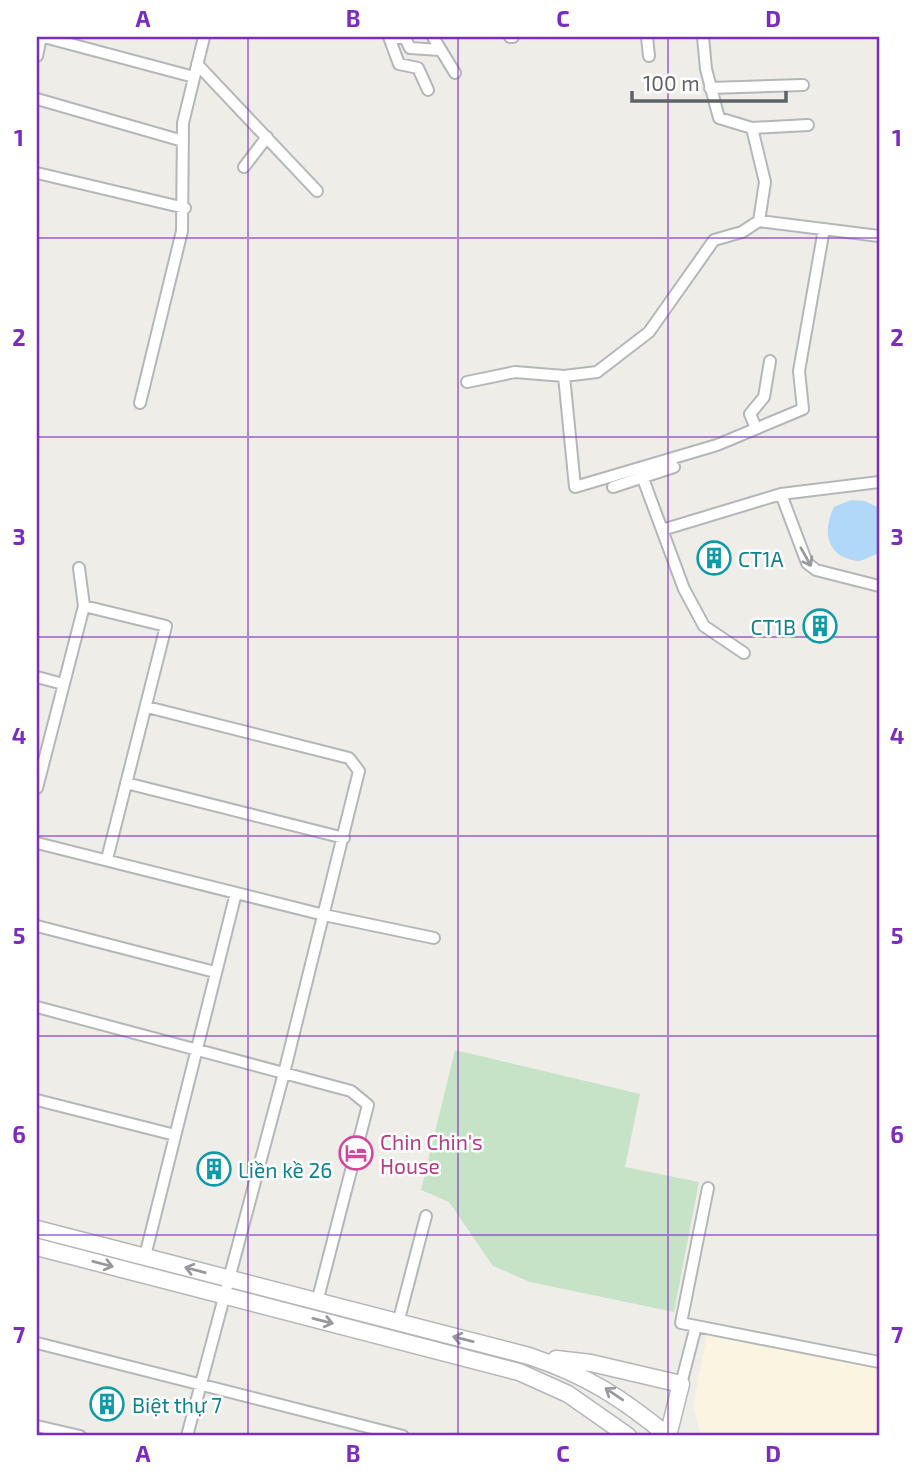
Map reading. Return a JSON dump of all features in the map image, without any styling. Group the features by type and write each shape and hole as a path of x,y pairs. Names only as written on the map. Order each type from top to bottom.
{"main road":[{"path":"37,1229 145,1256 226,1287 519,1372 568,1394 628,1436"},
{"path":"37,1247 226,1287 317,1302 529,1356 562,1367 604,1387 668,1436 681,1384 591,1363 529,1356"}],"street":[{"path":"37,56 42,37 194,77"},
{"path":"139,403 182,231 185,208 183,123 204,37"},
{"path":"433,37 455,74"},
{"path":"647,37 649,56"},
{"path":"703,37 710,88 719,118 752,128 808,125"},
{"path":"428,90 418,68 399,64 389,38 405,38 410,48 440,50"},
{"path":"197,64 317,191"},
{"path":"710,88 803,85"},
{"path":"37,99 183,141"},
{"path":"467,382 515,372 564,376 597,372 649,332 714,240 742,233 758,221 765,182 752,128"},
{"path":"244,167 267,137"},
{"path":"37,173 185,208"},
{"path":"758,221 879,236"},
{"path":"564,376 575,487 717,445 803,409 799,371 824,229"},
{"path":"756,428 750,414 765,397 770,362"},
{"path":"613,487 674,467"},
{"path":"642,476 684,589 704,626 744,653"},
{"path":"662,530 781,494 879,482"},
{"path":"781,494 807,563 816,570 879,586"},
{"path":"37,789 40,759 84,606 79,568"},
{"path":"84,606 166,626 107,859"},
{"path":"37,677 63,684"},
{"path":"147,707 349,758 359,771 284,1073 187,1436"},
{"path":"126,783 344,838"},
{"path":"37,843 324,915 433,938"},
{"path":"145,1256 236,893"},
{"path":"37,926 215,972"},
{"path":"37,1007 351,1091 368,1105 317,1302"},
{"path":"37,1100 175,1135"},
{"path":"708,1188 681,1323 879,1362"},
{"path":"398,1323 426,1216"},
{"path":"681,1384 696,1326"},
{"path":"37,1343 402,1436"},
{"path":"37,1426 80,1436"}],"shaded area":[{"path":"707,1334 879,1369 879,1436 705,1436 700,1432 693,1407"}],"green space":[{"path":"455,1050 640,1094 625,1167 699,1182 674,1312 530,1282 493,1266 449,1202 421,1190"}],"water":[{"path":"851,500 865,501 879,508 879,553 860,561 849,559 834,550 828,535 834,507"}],"place":[{"name":"CT1A","path":"714,558"},
{"name":"CT1B","path":"820,626"},
{"name":"Chin Chin's House","path":"356,1153"},
{"name":"Liền kề 26","path":"214,1169"},
{"name":"Biệt thự 7","path":"107,1404"}]}
